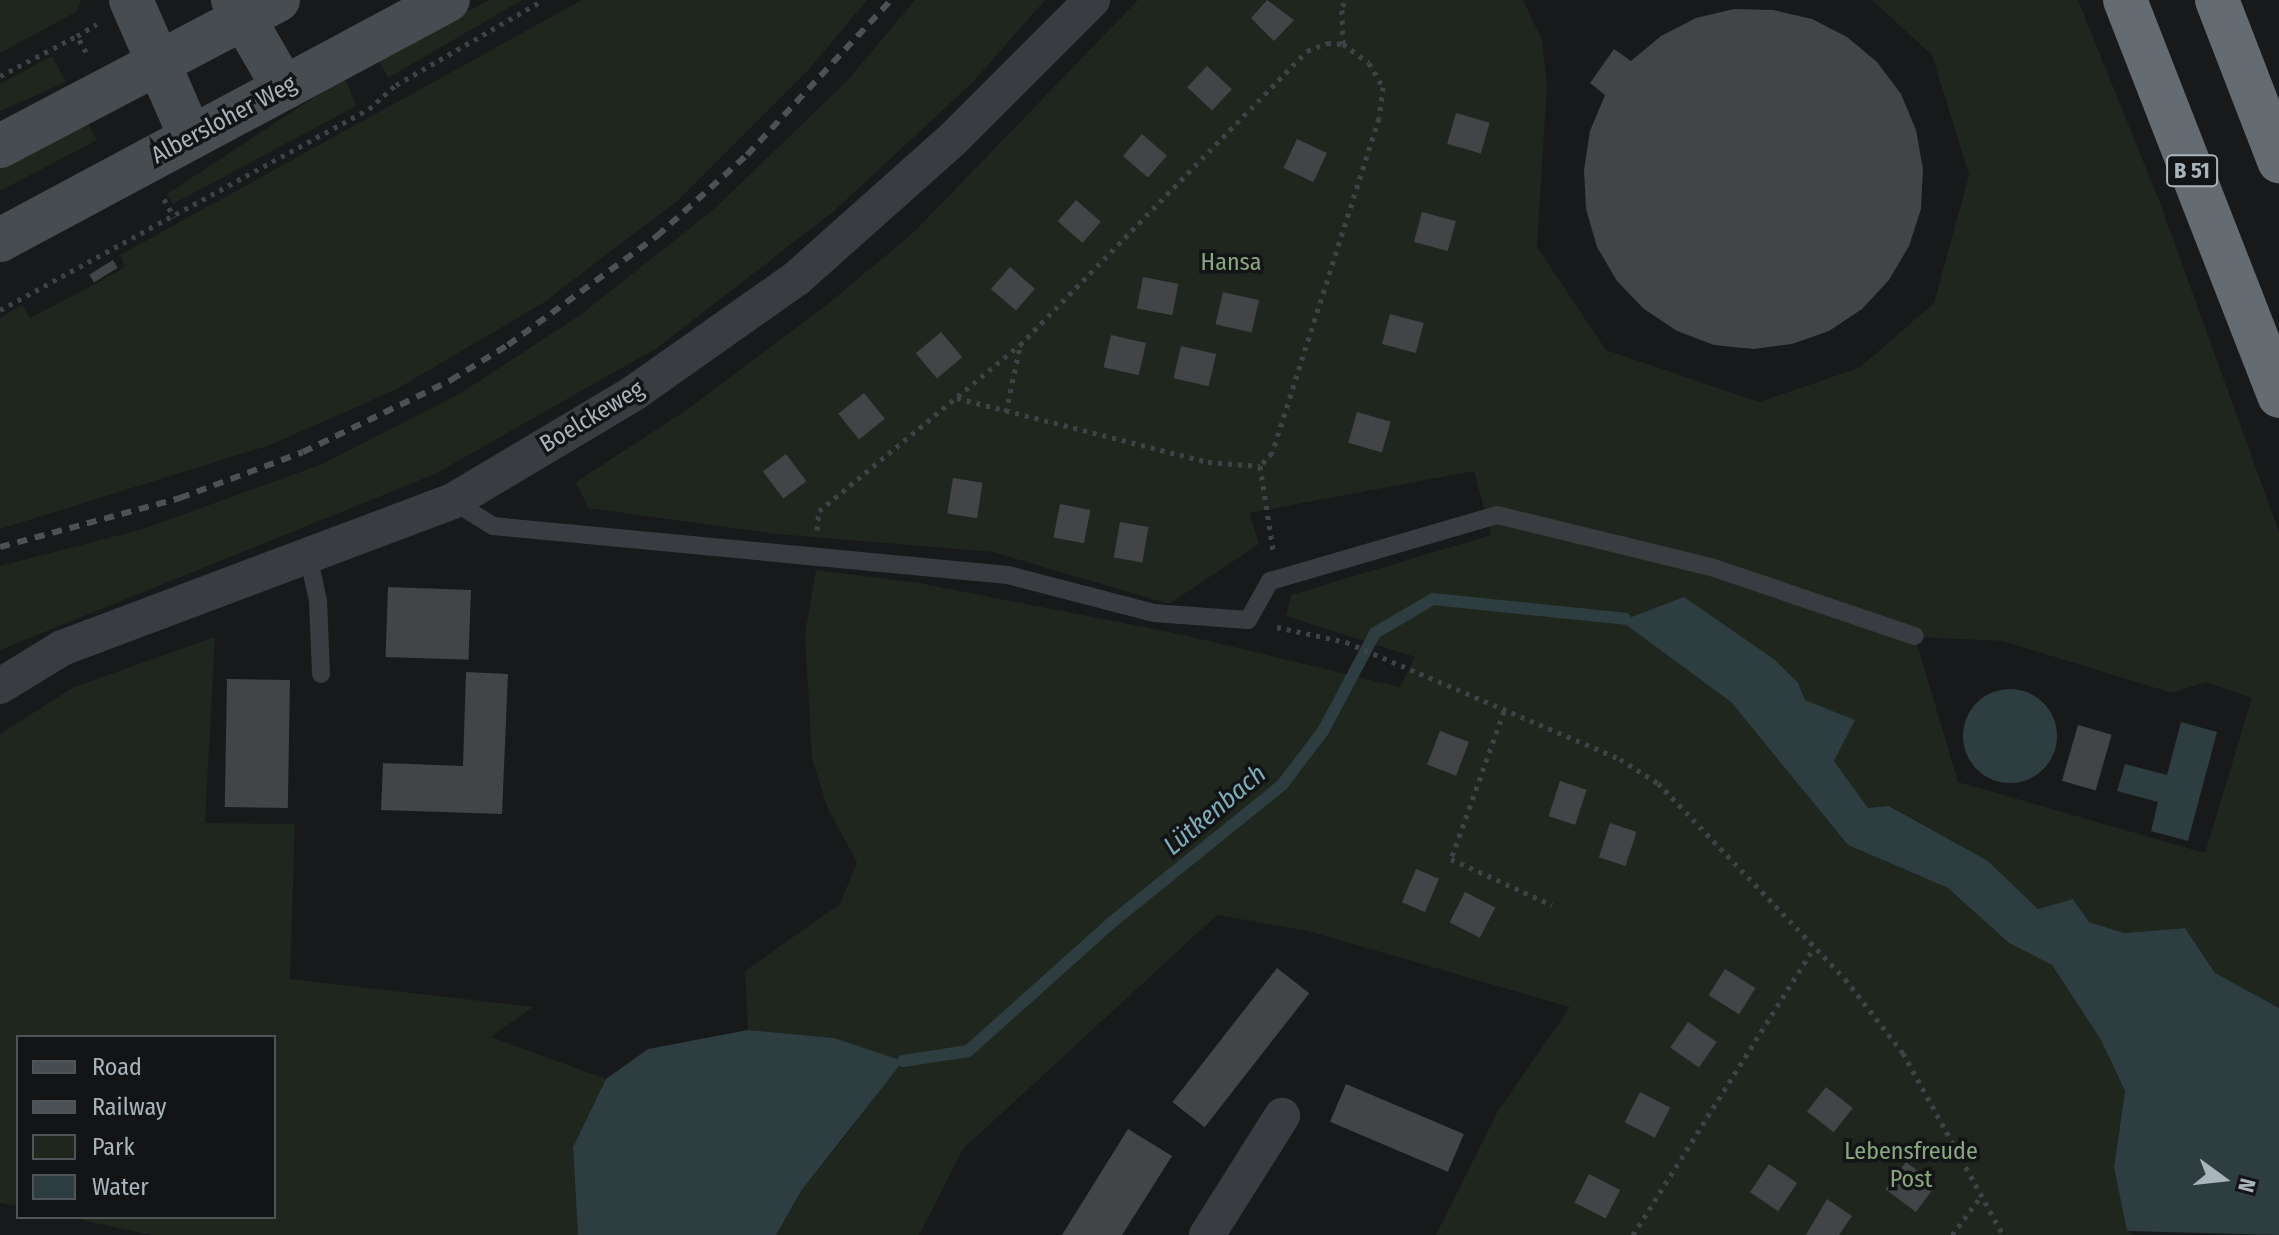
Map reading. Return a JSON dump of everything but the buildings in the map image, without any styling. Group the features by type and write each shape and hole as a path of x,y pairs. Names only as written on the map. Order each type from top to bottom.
{"highway":[{"name":"B 51","path":"2125,0 2279,396"},
{"path":"2217,0 2279,161"}],"main road":[{"path":"131,0 191,138"},
{"name":"Albersloher Weg","path":"0,240 448,0"},
{"path":"0,146 157,64 252,6 284,88"}],"street":[{"name":"Boelckeweg","path":"0,686 62,648 453,501 634,393 797,278 953,139 1092,0"},
{"path":"1207,1235 1282,1116"}],"lane":[{"path":"453,501 493,526 1008,575 1154,613 1248,620 1256,599 1279,579 1497,515 1711,567 1915,636"},
{"path":"308,555 318,601 321,674"}],"path":[{"path":"0,310 369,109 396,85 543,0"},
{"path":"1343,44 1342,6 1347,0"},
{"path":"0,76 77,36"},
{"path":"814,557 819,511 1020,345 1307,51 1327,43 1343,44 1369,63 1383,87 1379,118 1272,453 1260,466"},
{"path":"1006,412 1020,345"},
{"path":"956,398 1208,462 1260,466"},
{"path":"1260,466 1279,579"},
{"path":"1248,620 1346,642 1620,759 1658,783 1814,948 1903,1053 2003,1235"},
{"path":"1504,711 1451,859 1552,905"},
{"path":"1633,1235 1814,948"},
{"path":"1952,1235 1982,1195"}],"green space":[{"path":"0,0 80,0 81,3 76,12 0,53"},
{"path":"489,0 522,0 388,78 378,59"},
{"path":"582,0 867,0 810,68 677,201 543,303 395,390 270,445 0,529 0,318 22,305 30,318 91,286 125,267 120,255"},
{"path":"915,0 1045,0 973,82 834,211 657,348 435,474 0,650 0,566 143,529 322,464 461,393 583,313 714,209 847,81"},
{"path":"1138,0 1523,0 1542,40 1547,85 1537,247 1606,350 1759,402 1859,368 1934,303 1969,175 1932,55 1872,0 2078,0 2160,203 2279,532 2279,1008 2215,973 2185,928 2124,933 2089,922 2073,899 2038,909 1988,861 1890,806 1868,808 1834,761 1855,720 1805,700 1798,683 1684,597 1622,621 1731,702 1848,845 1948,888 2009,943 2052,965 2101,1040 2125,1091 2117,1142 2127,1231 2134,1235 1436,1235 1498,1111 1570,1007 1308,931 1217,915 963,1149 919,1235 776,1235 801,1191 858,1120 834,1038 748,1030 745,971 840,904 857,862 828,809 812,759 805,634 816,570 919,583 1184,635 1400,687 1415,657 1286,616 1291,595 1491,535 1474,471 1249,513 1259,544 1169,604 993,552 776,534 588,508 576,482 685,411 824,307 913,233","holes":["1915,637 2003,641 2172,693 2206,682 2252,698 2205,853 1958,782"]},
{"path":"52,56 66,82 0,111 0,84"},
{"path":"345,77 356,106 173,204 167,194"},
{"path":"87,122 97,140 0,191 0,169"},
{"path":"215,637 205,823 295,824 290,979 533,1007 491,1037 606,1079 573,1147 578,1235 151,1235 76,1219 276,1219 276,1035 16,1035 16,1206 0,1203 0,734 74,687"}],"water":[{"path":"1684,597 1775,660 1798,683 1805,700 1855,720 1834,761 1868,808 1889,806 1988,861 2038,909 2073,899 2089,922 2124,933 2185,928 2215,973 2279,1008 2279,1235 2127,1231 2114,1167 2125,1091 2101,1040 2052,965 2009,943 1948,888 1848,845 1731,702 1621,621"},
{"path":"2010,689 2028,693 2043,703 2053,718 2057,736 2053,754 2043,769 2028,779 2010,783 1992,779 1977,769 1967,754 1963,736 1967,718 1977,703 1992,693"},
{"path":"2181,722 2217,732 2188,841 2151,831 2158,802 2117,791 2125,764 2167,775"},
{"path":"748,1030 834,1038 903,1061 801,1191 776,1235 578,1235 573,1147 606,1079 648,1049"}],"waterway":[{"name":"Lütkenbach","path":"903,1061 968,1051 1111,923 1282,785 1323,731 1375,633 1433,599 1625,619"}],"railway":[{"path":"0,547 180,498 303,452 451,380 508,345 657,236 747,155 891,0"}],"park label":[{"name":"Hansa","path":"1231,263"},
{"name":"Lebensfreude Post","path":"1911,1166"}]}
